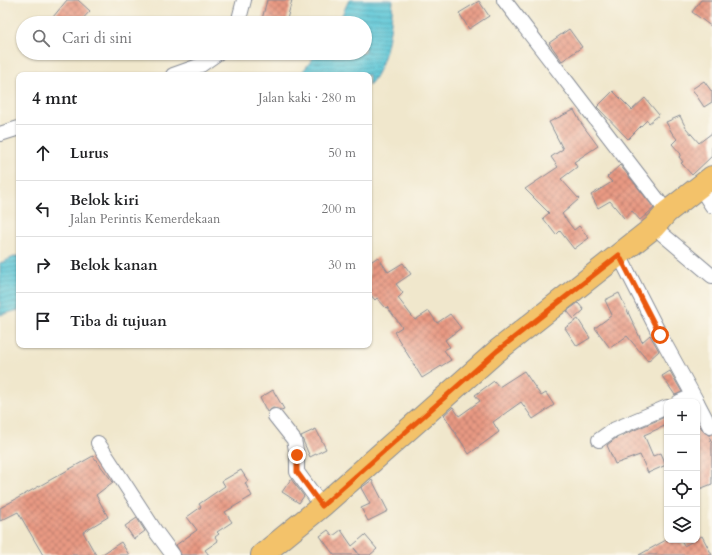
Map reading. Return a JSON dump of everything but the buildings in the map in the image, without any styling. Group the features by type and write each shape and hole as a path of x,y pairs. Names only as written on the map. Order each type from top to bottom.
{"main road":[{"path":"262,555 322,506 497,351 619,255 706,182"}],"street":[{"path":"240,16 244,0"},
{"path":"504,0 661,219 712,276"},
{"path":"181,72 201,65 208,60"},
{"path":"0,134 16,129"},
{"path":"706,182 712,206"},
{"path":"619,255 660,335 695,399"},
{"path":"599,440 613,430 664,408"},
{"path":"700,408 710,427"},
{"path":"275,416 294,440 297,455 297,472 322,506"},
{"path":"98,443 156,532 173,555"}],"water":[{"path":"349,0 393,0 390,34 380,67 372,82 372,72 302,72 312,60 372,60 372,16 341,16"},
{"path":"16,256 16,311 0,315 0,263"}],"route":[{"path":"297,455 297,472 322,506 497,351 619,255 660,335"}]}
